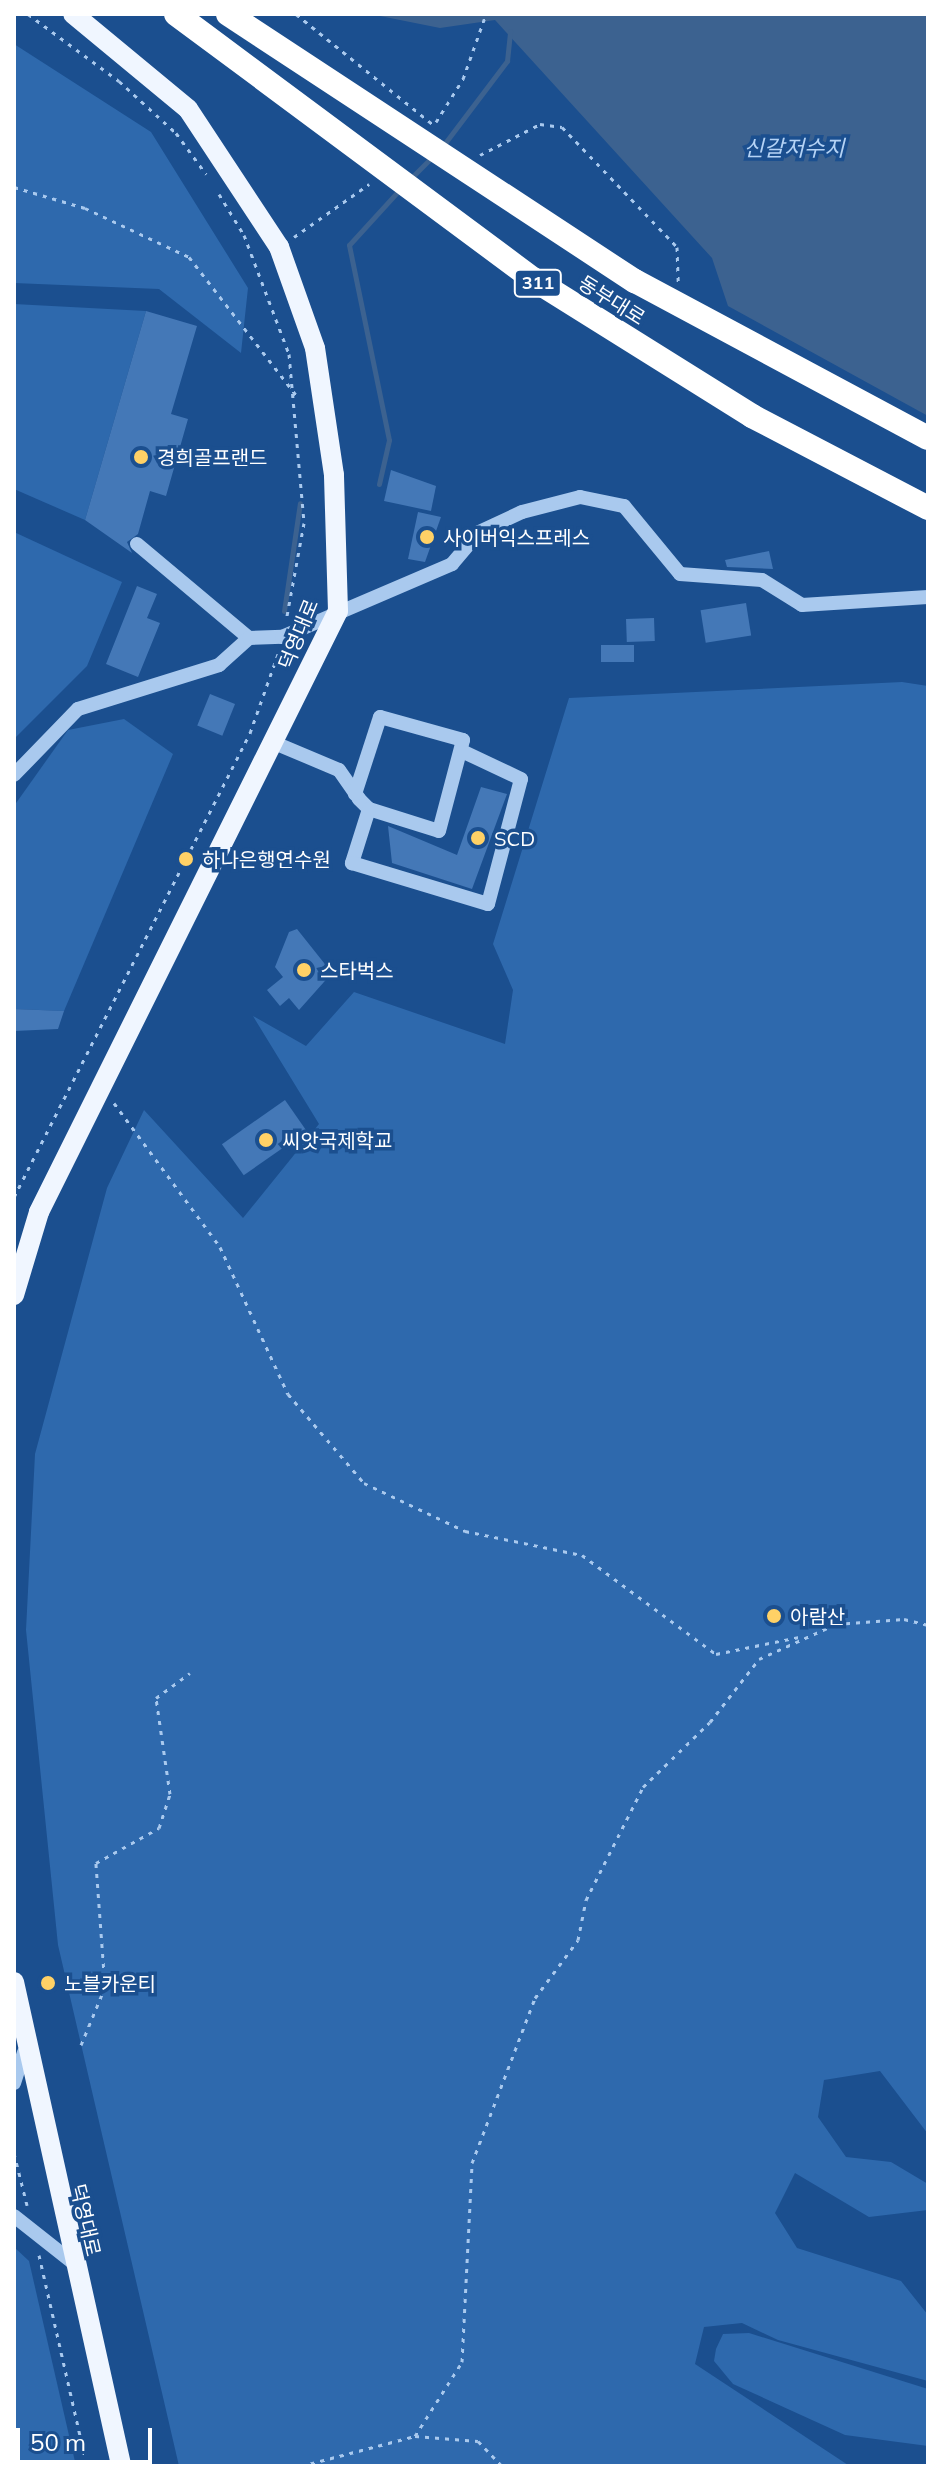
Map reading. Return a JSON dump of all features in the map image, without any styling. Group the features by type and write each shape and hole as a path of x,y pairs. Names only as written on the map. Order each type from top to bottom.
{"highway":[{"name":"동부대로","path":"176,14 533,279 752,416 928,508"},
{"name":"동부대로","path":"228,14 635,281 928,438"}],"main road":[{"name":"덕영대로","path":"14,1295 39,1212 277,744 338,611 334,475 315,348 279,247 188,109 73,14"},
{"name":"덕영대로","path":"14,1982 24,2053 121,2466"}],"street":[{"path":"14,775 78,709 219,665 249,638 282,637 452,564 479,532 522,512 580,497 624,506 680,574 762,580 802,605 928,597"},
{"path":"137,544 249,638"},
{"path":"277,744 339,770 355,794 369,809 439,831 464,752 463,740 380,717 355,794"},
{"path":"369,809 352,863 488,904 521,779 464,752"},
{"path":"14,2083 24,2053"},
{"path":"14,2216 71,2261"}],"path":[{"path":"296,14 430,116 436,132"},
{"path":"435,123 463,79 486,14"},
{"path":"420,128 430,116"},
{"path":"470,160 540,124 562,127 677,247 678,282"},
{"path":"279,247 381,176"},
{"path":"14,187 85,208 189,257 296,395"},
{"path":"103,1086 220,1247 288,1394 364,1483 465,1531 582,1555 716,1654 803,1637"},
{"path":"415,2436 462,2362 472,2163 535,1998 578,1940 586,1900 643,1787 710,1722 759,1659 836,1624 904,1619 928,1625"},
{"path":"81,2045 105,1987 96,1863 159,1828 170,1794 156,1698 190,1673"},
{"path":"14,2153 87,2466"},
{"path":"301,2466 415,2436 478,2441 502,2466"}],"shaded area":[{"path":"14,44 151,132 248,288 241,353 159,289 14,283"},
{"name":"경희골프랜드","path":"14,304 146,311 85,520 14,489"},
{"path":"14,532 122,582 87,666 14,739"},
{"path":"902,682 928,686 928,2134 880,2071 824,2080 818,2117 846,2157 891,2162 928,2184 928,2210 869,2217 795,2173 775,2213 797,2248 901,2281 928,2315 928,2381 778,2340 742,2323 704,2327 695,2364 848,2465 896,2466 179,2466 58,1945 26,1630 35,1454 107,1188 144,1110 243,1218 319,1124 253,1016 306,1046 354,992 505,1044 513,990 493,944 569,698"},
{"path":"124,719 173,754 64,1011 14,1009 14,806 68,730"},
{"path":"14,2247 29,2261 76,2466 14,2462"},
{"path":"749,2333 928,2389 928,2446 845,2435 733,2384 714,2361 716,2349 723,2334"}],"water":[{"name":"신갈저수지","path":"370,14 928,14 928,416 728,306 712,258 495,20 440,28"}],"building":[{"name":"경희골프랜드","path":"146,311 197,326 171,414 188,419 166,496 150,491 138,534 127,542 132,553 85,520"},
{"path":"391,470 436,486 431,511 384,501"},
{"path":"418,512 441,517 425,562 408,559"},
{"path":"769,551 773,569 727,567 725,560"},
{"path":"137,586 157,594 147,618 160,623 138,677 106,664"},
{"path":"746,603 751,636 706,643 701,610"},
{"path":"654,618 655,641 627,642 626,619"},
{"path":"601,645 634,645 634,662 601,662"},
{"path":"210,694 235,704 222,736 197,726"},
{"name":"SCD","path":"481,787 507,794 472,889 392,863 388,826 457,855"},
{"name":"스타벅스","path":"297,929 332,973 299,1010 289,998 280,1006 267,990 283,977 275,967 289,932"},
{"path":"14,1009 64,1011 58,1029 14,1031"},
{"name":"씨앗국제학교","path":"285,1100 307,1131 244,1175 222,1144"}],"waterway":[{"path":"442,147 507,61 510,31"},
{"path":"411,178 432,157"},
{"path":"379,484 389,440 349,245 401,188"},
{"path":"284,611 300,503"}],"place":[{"name":"경희골프랜드","path":"141,457"},
{"name":"사이버익스프레스","path":"427,537"},
{"name":"SCD","path":"478,838"},
{"name":"하나은행연수원","path":"186,859"},
{"name":"스타벅스","path":"304,970"},
{"name":"씨앗국제학교","path":"266,1140"},
{"name":"아람산","path":"774,1616"},
{"name":"노블카운티","path":"48,1983"}]}
